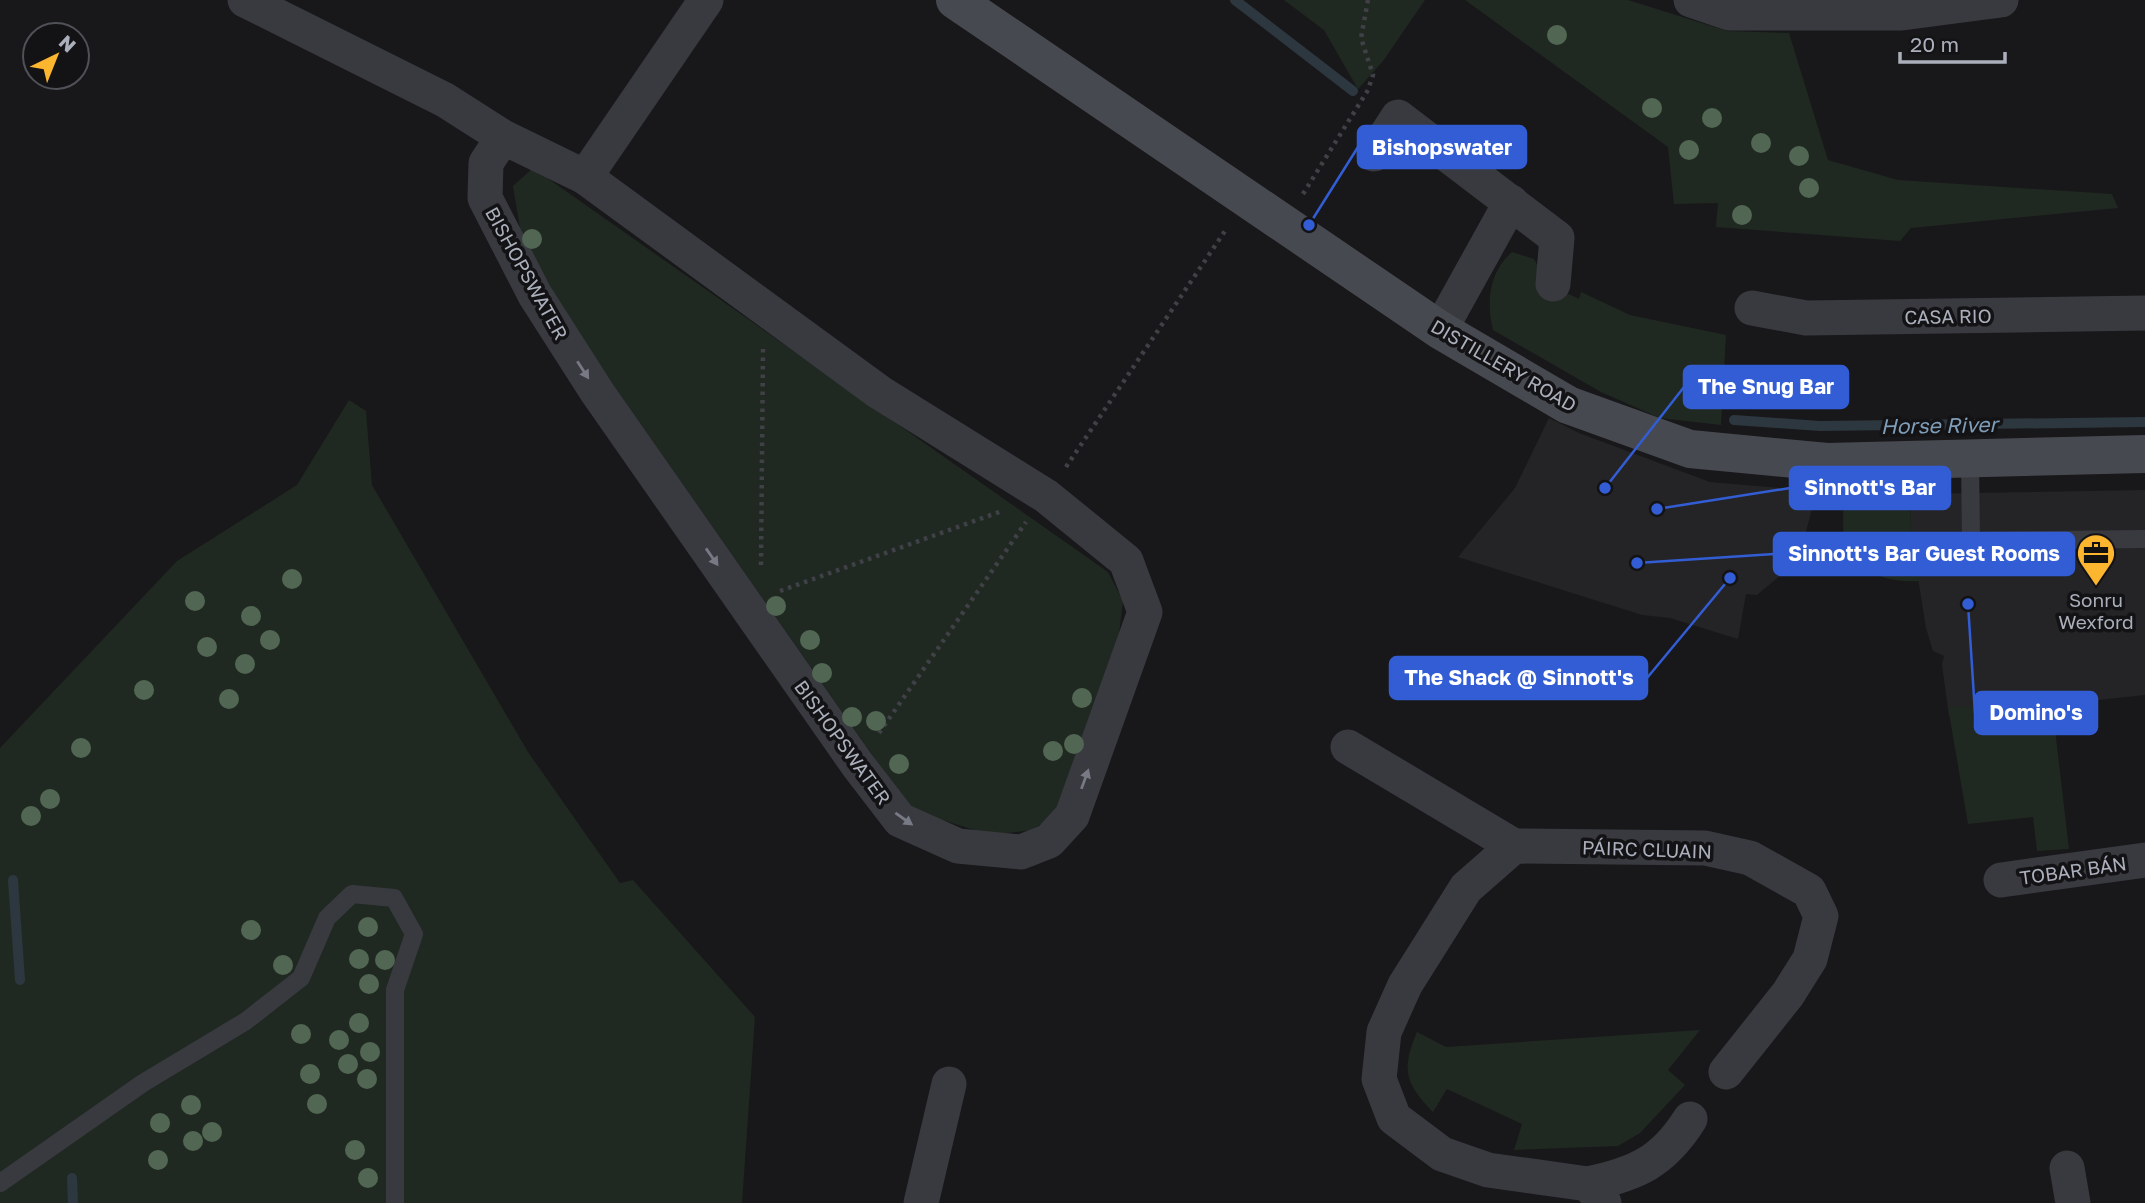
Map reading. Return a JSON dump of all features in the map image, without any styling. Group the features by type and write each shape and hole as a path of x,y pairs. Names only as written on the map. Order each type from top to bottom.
{"main road":[{"name":"DISTILLERY ROAD","path":"955,0 1440,330 1568,405 1690,449 1827,463 2145,454"}],"street":[{"name":"BISHOPSWATER","path":"245,0 445,100 503,137 584,177 879,392 1046,496 1126,561 1145,612 1072,816 1049,841 1020,852 958,846 900,820 857,764 597,392 535,295 485,198 486,163 503,137"},
{"path":"584,177 706,0"},
{"path":"1691,0 1729,13 1902,13 2001,0"},
{"path":"1374,154 1398,117 1556,238 1553,284"},
{"path":"1440,330 1511,202"},
{"name":"CASA RIO","path":"1752,308 1806,318 2145,313"},
{"path":"1348,747 1514,846 1466,888 1405,985 1384,1032 1379,1079 1394,1118 1442,1154 1488,1170 1596,1194 1660,1156 1690,1119"},
{"name":"PÁIRC CLUAIN","path":"1514,846 1705,848 1750,858 1809,891 1821,916 1810,959 1788,994 1726,1072"},
{"name":"TOBAR BÁN","path":"2001,880 2145,860"},
{"path":"921,1203 949,1084"},
{"path":"2067,1168 2073,1203"}],"lane":[{"path":"1970,458 1971,541 2145,538"},
{"path":"0,1183 144,1083 246,1021 301,978 327,918 352,894 394,898 414,934 396,990 395,1203"}],"path":[{"path":"1284,224 1368,90 1373,75 1361,38 1368,0"},
{"path":"857,764 1144,355 1149,342 1247,198"},
{"path":"761,572 763,329 773,314"},
{"path":"774,594 1046,496"}],"shaded area":[{"path":"1284,0 1425,0 1383,61 1358,89 1324,30"},
{"path":"1465,0 1628,0 1727,31 1789,33 1828,160 1898,180 2112,194 2118,208 1911,228 1900,241 1716,227 1718,203 1674,204 1668,147"},
{"path":"533,168 1108,572 1123,601 1118,642 1058,813 1032,830 990,835 911,810 546,289 520,228 513,186"},
{"path":"1512,252 1534,259 1540,270 1538,279 1579,299 1581,292 1630,315 1726,335 1721,425 1660,418 1601,392 1493,330 1491,288 1498,269"},
{"path":"349,400 366,411 372,485 528,752 620,883 633,880 755,1017 742,1203 0,1203 0,748 177,561 297,485"},
{"path":"1549,418 1579,433 1710,482 1813,491 1813,504 1799,560 1757,595 1746,594 1738,639 1670,618 1642,615 1458,557 1515,488"},
{"path":"2145,490 2145,695 1949,716 1942,665 1944,656 1933,651 1926,628 1911,534 1910,494"},
{"path":"1844,494 1910,494 1911,534 1920,581 1887,578 1857,563 1844,538"},
{"path":"2052,704 2069,849 2037,851 2033,817 1968,824 1948,707"},
{"path":"1700,1030 1668,1070 1685,1085 1640,1133 1618,1146 1514,1150 1522,1124 1447,1089 1433,1112 1416,1093 1408,1075 1409,1056 1417,1032 1446,1047"}],"waterway":[{"name":"Horse River","path":"1235,0 1353,91"},
{"name":"Horse River","path":"1734,420 1820,426 2145,422"},
{"path":"13,880 20,980"},
{"path":"72,1178 73,1203"}],"place":[{"name":"Bishopswater","path":"1309,225"},
{"name":"The Snug Bar","path":"1605,488"},
{"name":"Sinnott's Bar","path":"1657,509"},
{"name":"Sinnott's Bar Guest Rooms","path":"1637,563"},
{"name":"The Shack @ Sinnott's","path":"1730,578"},
{"name":"Sonru Wexford","path":"2096,587"},
{"name":"Domino's","path":"1968,604"}]}
